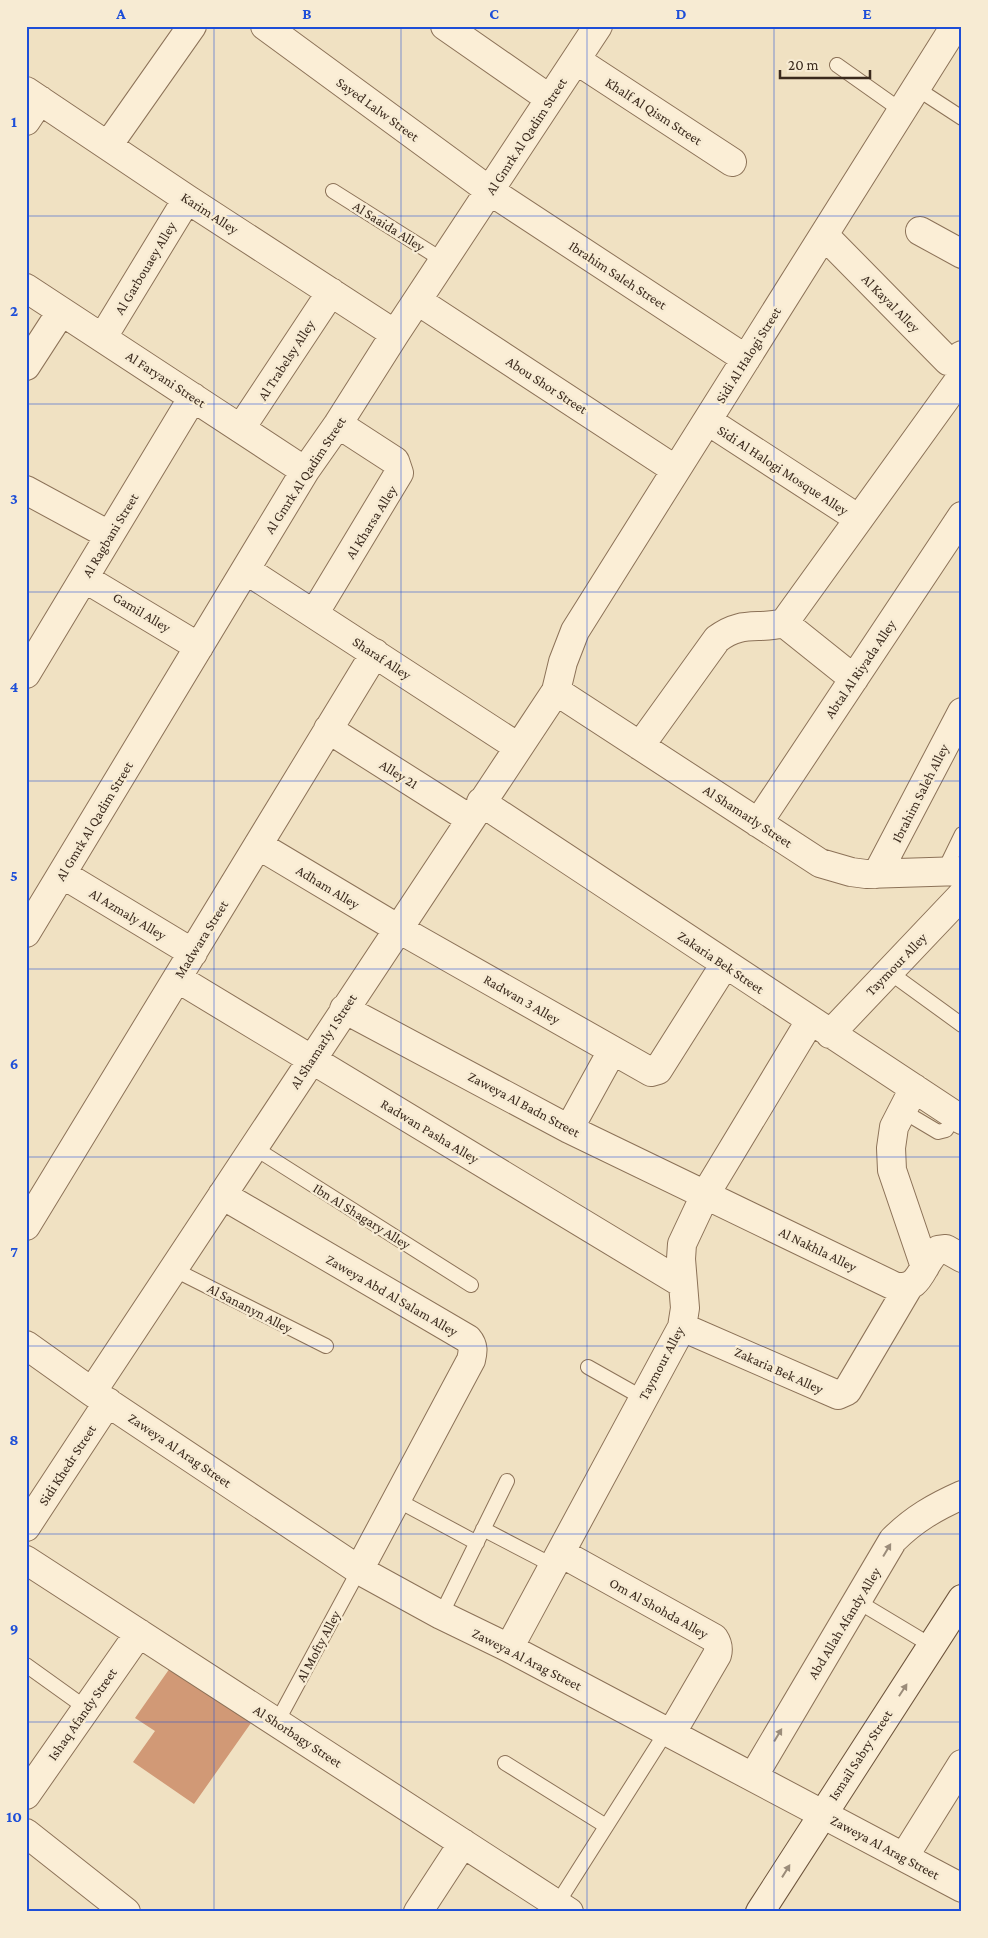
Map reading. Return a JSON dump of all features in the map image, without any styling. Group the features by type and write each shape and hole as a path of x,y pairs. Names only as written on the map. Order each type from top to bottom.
{"street":[{"path":"108,144 192,26"},
{"name":"Sayed Lalw Street","path":"265,26 490,191"},
{"path":"445,26 550,100"},
{"name":"Al Gmrk Al Qadim Street","path":"26,933 306,471 598,26"},
{"name":"Sidi Al Halogi Street","path":"556,691 563,662 575,631 955,26"},
{"name":"Khalf Al Qism Street","path":"576,60 732,162"},
{"name":"Karim Alley","path":"31,104 108,144 187,199 395,334"},
{"name":"Ibrahim Saleh Street","path":"490,191 746,359"},
{"name":"Al Garbouaey Alley","path":"103,337 187,199"},
{"path":"920,231 962,254"},
{"name":"Al Kayal Alley","path":"824,235 948,361 962,356"},
{"name":"Al Faryani Street","path":"26,288 306,471"},
{"name":"Al Trabelsy Alley","path":"241,428 331,292"},
{"name":"Abou Shor Street","path":"418,301 676,470"},
{"path":"26,366 61,312"},
{"name":"Sidi Al Halogi Mosque Alley","path":"784,623 962,376"},
{"name":"Al Ragbani Street","path":"26,674 193,397"},
{"name":"Sidi Al Halogi Mosque Alley","path":"708,421 859,519"},
{"name":"Al Kharsa Alley","path":"314,614 399,473 395,461 338,424"},
{"path":"26,490 110,535"},
{"name":"Abtal Al Riyada Alley","path":"758,823 962,516"},
{"name":"Sharaf Alley","path":"246,570 518,747"},
{"name":"Gamil Alley","path":"84,578 199,647"},
{"path":"640,746 717,639 728,630 742,626 774,626 784,623 854,679"},
{"name":"Madwara Street","path":"26,1226 374,653"},
{"name":"Al Shamarly Street","path":"556,691 820,863 851,872 878,874 953,871"},
{"name":"Al Shamarly 1 Street","path":"100,1397 173,1269 397,928 556,691"},
{"name":"Ibrahim Saleh Alley","path":"878,874 962,712"},
{"name":"Alley 21","path":"328,729 476,810"},
{"name":"Zakaria Bek Street","path":"476,810 725,964 820,1027 908,1099 959,1118"},
{"name":"Adham Alley","path":"258,846 397,928"},
{"name":"Al Azmaly Alley","path":"62,874 193,953"},
{"name":"Taymour Alley","path":"508,1648 558,1559 682,1327 685,1308 682,1244 705,1195 820,1027 889,972 962,895"},
{"name":"Radwan 3 Alley","path":"397,928 646,1071 651,1072 658,1070 725,964"},
{"name":"Radwan Pasha Alley","path":"177,978 683,1284"},
{"name":"Zaweya Al Badn Street","path":"344,1009 570,1129 705,1195"},
{"path":"570,1129 612,1051"},
{"path":"908,1099 894,1127 891,1148 892,1170 917,1277"},
{"name":"Zaweya Abd Al Salam Alley","path":"222,1195 468,1338 471,1342 473,1351 471,1360 360,1570"},
{"name":"Al Nakhla Alley","path":"705,1195 894,1286 917,1277"},
{"path":"917,1277 938,1250 946,1249 962,1258"},
{"name":"Zakaria Bek Alley","path":"682,1327 838,1395 847,1391 917,1277"},
{"name":"Zaweya Al Arag Street","path":"27,1348 360,1570 441,1616 508,1648 962,1888"},
{"name":"Sidi Khedr Street","path":"26,1527 100,1397"},
{"name":"Abd Allah Afandy Alley","path":"753,1777 893,1540 922,1514 962,1495"},
{"name":"Om Al Shohda Alley","path":"558,1559 714,1638 718,1646 717,1655 669,1733"},
{"name":"Al Shorbagy Street","path":"26,1560 563,1908"},
{"name":"Ismail Sabry Street","path":"760,1912 822,1813 962,1599"},
{"name":"Ishaq Afandy Street","path":"26,1795 139,1633"},
{"path":"904,1857 962,1764"},
{"path":"418,1912 463,1843"},
{"path":"30,1844 126,1912"}],"lane":[{"path":"837,65 902,111"},
{"path":"916,88 962,118"},
{"name":"Al Saaida Alley","path":"333,191 444,261"},
{"path":"953,871 962,834"},
{"path":"889,972 962,1025"},
{"name":"Ibn Al Shagary Alley","path":"253,1147 471,1285"},
{"name":"Al Sananyn Alley","path":"173,1269 326,1346"},
{"path":"588,1367 643,1398"},
{"path":"441,1616 507,1481"},
{"path":"397,1500 476,1542"},
{"path":"483,1528 558,1559"},
{"name":"Al Mofty Alley","path":"277,1722 360,1570"},
{"path":"857,1602 932,1646"},
{"path":"26,1665 86,1708"},
{"path":"563,1908 606,1826 669,1733"},
{"path":"505,1763 606,1826"}],"building":[{"path":"170,1668 251,1723 194,1804 133,1762 155,1731 135,1718"}]}
